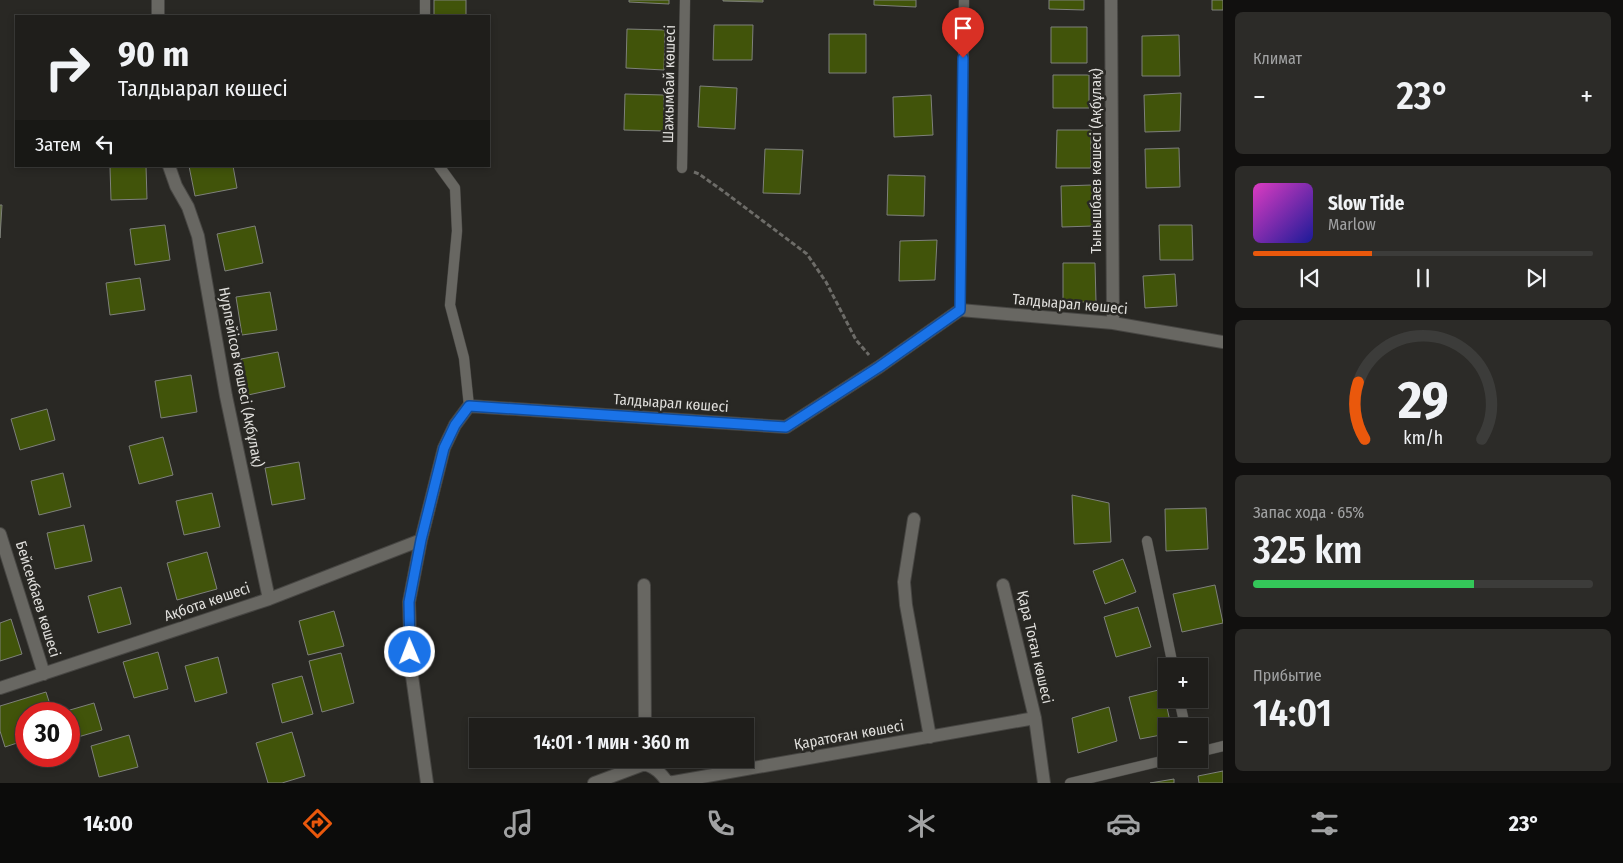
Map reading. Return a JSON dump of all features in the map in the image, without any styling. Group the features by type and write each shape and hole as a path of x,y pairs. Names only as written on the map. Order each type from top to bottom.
{"street":[{"path":"158,0 158,15"},
{"name":"Тынышбаев көшесі (Ақбұлақ)","path":"1111,0 1113,323"},
{"name":"Нурпейісов көшесі (Ақбұлақ)","path":"169,167 176,186 188,207 198,236 226,396 269,599"},
{"name":"Талдыарал көшесі","path":"469,406 786,427 879,367 960,310 1113,323 1223,342"},
{"path":"428,783 411,669 409,602 421,540 444,448 455,425 469,406"},
{"path":"914,519 904,582 906,605 930,737"},
{"name":"Бейсекбаев көшесі","path":"0,534 44,674"},
{"name":"Ақбота көшесі","path":"0,688 269,599 421,540"},
{"path":"644,584 645,718"},
{"name":"Қара Тоған көшесі","path":"1003,584 1035,718 1044,783"},
{"name":"Қаратоған көшесі","path":"668,783 1035,718"},
{"path":"594,783 630,768"},
{"path":"655,768 660,771 668,783"}],"lane":[{"path":"425,0 425,15"},
{"name":"Шажымбай көшесі","path":"682,168 685,0"},
{"path":"960,310 964,0"},
{"path":"441,167 455,188 457,231 450,305 464,358 469,406"},
{"path":"1147,541 1171,658"},
{"path":"1208,750 1223,746"},
{"path":"1070,783 1158,762"}],"path":[{"path":"682,168 699,174 807,254 826,282 856,340 879,367"}],"building":[{"path":"434,0 466,0 466,15 434,15"},
{"path":"629,0 669,0 669,4 629,2"},
{"path":"763,0 763,2 723,1"},
{"path":"874,0 916,0 916,7 874,5"},
{"path":"1049,0 1084,0 1084,10 1049,9"},
{"path":"1212,0 1223,0 1223,10 1212,10"},
{"path":"714,25 753,25 752,60 713,60"},
{"path":"1051,27 1087,27 1087,63 1051,63"},
{"path":"627,29 665,30 664,70 626,68"},
{"path":"829,34 866,34 866,73 829,73"},
{"path":"1179,35 1180,76 1142,76 1142,36"},
{"path":"1053,75 1089,75 1089,108 1053,108"},
{"path":"700,86 737,88 735,129 698,127"},
{"path":"1181,93 1180,131 1145,132 1144,95"},
{"path":"625,94 664,95 664,131 624,130"},
{"path":"931,95 933,135 894,137 893,97"},
{"path":"1057,130 1091,130 1091,168 1056,168"},
{"path":"1179,148 1180,187 1146,188 1145,149"},
{"path":"765,149 803,150 800,194 763,193"},
{"path":"110,167 146,167 147,199 111,200"},
{"path":"189,167 233,167 237,188 195,196"},
{"path":"888,175 925,176 924,216 887,215"},
{"path":"1092,185 1093,226 1062,227 1061,186"},
{"path":"0,205 2,205 0,238"},
{"path":"165,225 170,260 135,265 130,229"},
{"path":"1159,225 1192,225 1193,260 1160,260"},
{"path":"255,226 263,263 225,271 217,234"},
{"path":"937,240 935,280 899,281 900,241"},
{"path":"1063,263 1095,263 1096,302 1063,302"},
{"path":"1175,274 1177,306 1145,308 1143,276"},
{"path":"140,278 145,310 110,315 106,283"},
{"path":"270,292 277,330 242,335 236,297"},
{"path":"278,352 285,387 248,395 241,359"},
{"path":"191,375 197,412 161,418 155,381"},
{"path":"47,409 55,440 20,450 11,419"},
{"path":"163,437 173,475 139,484 129,446"},
{"path":"299,462 305,499 272,505 265,468"},
{"path":"63,473 71,507 39,515 31,481"},
{"path":"212,493 220,527 184,535 176,501"},
{"path":"1072,495 1109,503 1111,542 1074,544"},
{"path":"1206,508 1208,549 1166,551 1165,509"},
{"path":"84,525 92,561 55,569 47,533"},
{"path":"207,552 217,589 177,600 167,563"},
{"path":"1123,559 1136,592 1105,604 1093,571"},
{"path":"1215,585 1223,623 1182,632 1173,594"},
{"path":"121,587 131,624 98,633 88,596"},
{"path":"1138,607 1151,647 1116,657 1104,617"},
{"path":"334,611 344,646 308,655 299,621"},
{"path":"11,619 22,654 0,661 0,623"},
{"path":"158,652 168,689 134,698 123,662"},
{"path":"341,653 354,703 322,712 309,661"},
{"path":"218,657 227,693 195,702 185,666"},
{"path":"302,676 313,714 282,723 272,684"},
{"path":"1158,690 1158,708 1167,708 1169,718 1158,718 1158,736 1140,739 1129,697"},
{"path":"46,692 49,702 15,702 15,744 5,747 0,731 0,706"},
{"path":"94,703 102,730 80,736 80,707"},
{"path":"1109,707 1117,741 1078,753 1072,718"},
{"path":"292,732 305,776 282,783 268,783 256,743"},
{"path":"129,735 138,767 99,777 91,746"},
{"path":"1223,771 1223,783 1199,783 1198,776"},
{"path":"1174,779 1174,783 1150,783"}],"route":[{"path":"410,652 409,602 421,540 444,448 455,425 469,406 786,427 879,367 960,310 963,58"}]}
